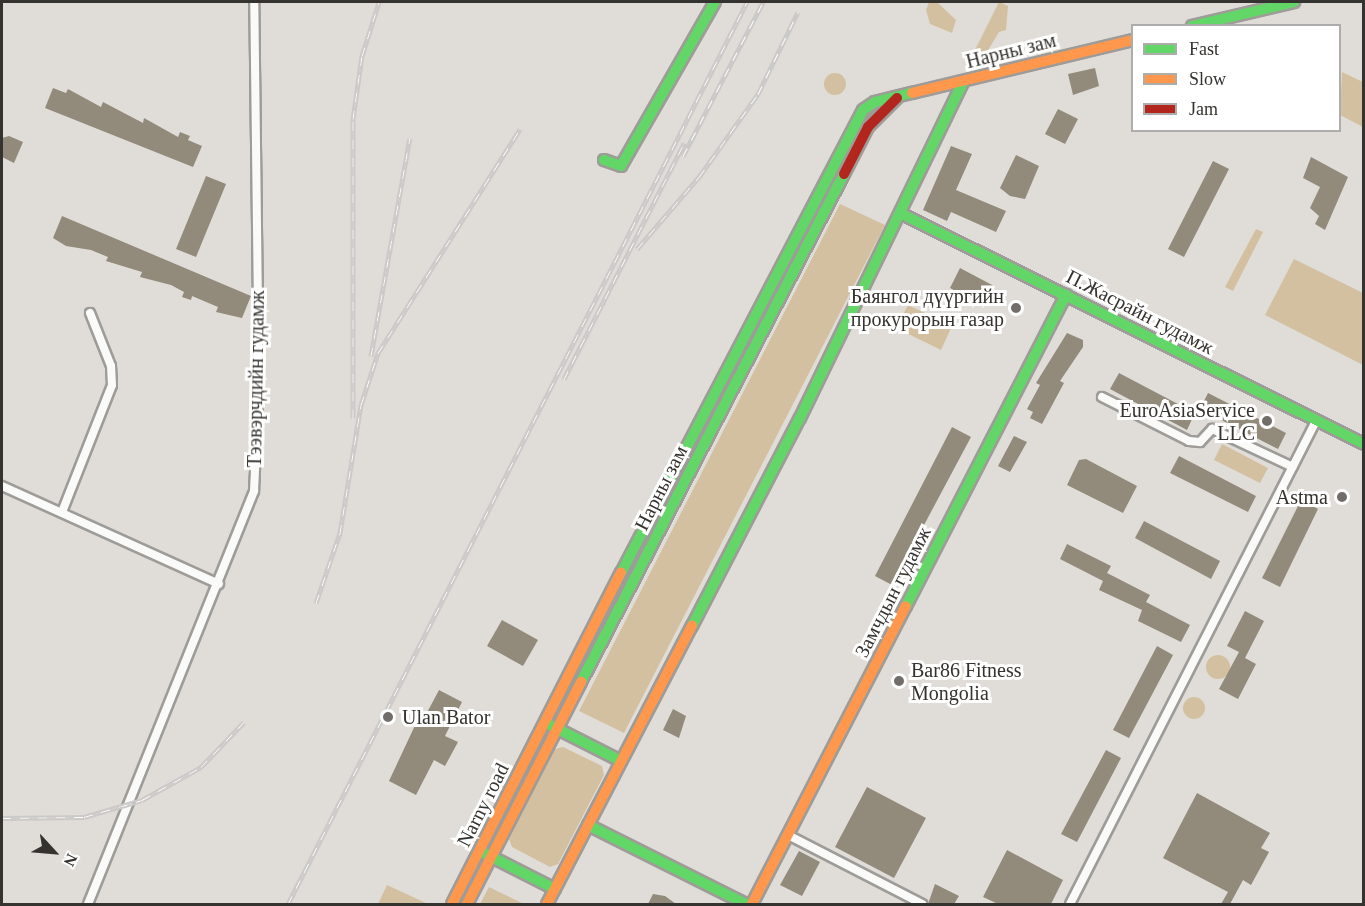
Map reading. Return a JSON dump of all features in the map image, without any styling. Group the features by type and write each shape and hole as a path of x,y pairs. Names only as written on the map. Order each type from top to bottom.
{"street":[{"name":"Тээвэрчдийн гудамж","path":"88,904 219,584 255,484 259,390 254,2"},
{"path":"604,160 621,166 715,2"},
{"path":"1200,24 1294,2"},
{"name":"Нарны зам","path":"546,723 855,121 875,102 1131,40"},
{"path":"547,904 800,418 963,82"},
{"name":"Нарны зам","path":"467,904 868,127 898,97"},
{"name":"П.Жасрайн гудамж","path":"900,213 1364,444"},
{"name":"Замчдын гудамж","path":"752,904 1066,295"},
{"path":"62,512 112,385 111,366 90,313"},
{"path":"1102,397 1189,441 1200,442 1212,429 1293,467"},
{"path":"1070,904 1316,421"},
{"path":"2,486 219,584"},
{"path":"546,723 621,760"},
{"name":"Narny road","path":"452,904 546,723"},
{"path":"588,825 746,904"},
{"path":"788,835 922,904"},
{"path":"480,851 555,889"}],"shaded area":[{"path":"929,2 937,2 956,20 952,33 930,24 926,10"},
{"path":"999,2 1008,6 1006,30 999,32 984,57 972,56"},
{"path":"1342,72 1363,82 1363,127 1341,116"},
{"path":"835,73 843,76 846,84 843,92 835,95 827,92 824,84 827,76"},
{"path":"840,204 885,225 624,733 579,711"},
{"path":"1256,229 1263,232 1233,291 1225,287"},
{"path":"1294,259 1363,293 1363,365 1265,315"},
{"path":"908,305 952,326 941,350 896,328"},
{"path":"1222,444 1268,468 1260,483 1214,460"},
{"path":"1218,655 1227,658 1230,667 1227,676 1218,679 1209,676 1206,667 1209,658"},
{"path":"1190,697 1198,697 1205,704 1205,712 1198,719 1190,719 1183,712 1183,704"},
{"path":"563,747 602,766 604,775 558,864 550,867 512,847 509,839 555,749"},
{"path":"387,885 428,904 378,904"},
{"path":"489,887 524,904 480,904"}],"building":[{"path":"1095,68 1099,86 1073,95 1068,74"},
{"path":"53,88 66,93 68,89 101,107 103,102 143,123 144,118 178,137 180,132 190,136 188,140 202,146 193,167 45,108"},
{"path":"1058,109 1078,119 1065,144 1045,134"},
{"path":"9,136 23,142 14,163 2,157 2,138"},
{"path":"951,146 972,154 956,190 1006,211 996,232 951,212 947,221 923,210"},
{"path":"1016,155 1039,166 1025,199 1010,196 1000,188"},
{"path":"1311,157 1348,177 1325,230 1315,224 1319,216 1310,208 1320,187 1303,178"},
{"path":"1213,161 1229,169 1184,257 1168,249"},
{"path":"206,176 226,184 196,257 176,249"},
{"path":"62,216 251,296 242,318 216,312 218,307 192,296 191,300 182,297 184,292 171,285 140,277 142,272 106,261 108,257 91,250 66,246 53,238"},
{"path":"960,268 994,286 984,306 950,288"},
{"path":"1067,333 1083,340 1083,347 1060,381 1064,383 1042,424 1030,418 1033,412 1027,409 1040,385 1036,383"},
{"path":"1119,373 1195,413 1187,430 1110,389"},
{"path":"1208,393 1286,433 1278,449 1200,409"},
{"path":"952,427 971,437 892,585 875,576"},
{"path":"1014,436 1027,442 1010,472 998,466"},
{"path":"1179,456 1256,496 1248,512 1170,473"},
{"path":"1086,459 1137,486 1123,513 1067,485 1079,460"},
{"path":"1301,500 1318,509 1280,587 1262,578"},
{"path":"1144,521 1220,561 1211,579 1135,538"},
{"path":"1067,544 1111,566 1107,573 1150,595 1146,602 1190,625 1181,642 1138,621 1142,610 1099,590 1103,581 1060,559"},
{"path":"1245,611 1264,621 1245,658 1256,664 1238,699 1219,689 1239,652 1227,646"},
{"path":"502,620 538,640 523,666 487,646"},
{"path":"1157,646 1173,655 1129,738 1113,730"},
{"path":"439,690 462,702 445,736 458,742 445,766 434,760 416,795 389,781 418,719 422,722"},
{"path":"673,709 686,716 679,738 663,730"},
{"path":"1106,750 1121,758 1077,842 1061,834"},
{"path":"867,787 926,818 894,878 835,847"},
{"path":"1197,793 1270,833 1261,848 1269,852 1251,885 1243,880 1230,904 1221,904 1228,892 1163,858"},
{"path":"1007,850 1063,880 1051,904 998,904 983,897"},
{"path":"799,851 820,862 802,896 780,885"},
{"path":"935,884 959,896 954,904 928,904"},
{"path":"653,894 665,896 676,904 648,904"}],"railway":[{"path":"353,418 353,119 362,56 379,2"},
{"path":"288,904 747,2"},
{"path":"683,156 763,2"},
{"path":"637,249 699,177 758,94 798,12"},
{"path":"316,603 340,533 361,405 378,353 520,129"},
{"path":"371,356 410,138"},
{"path":"564,379 684,143"},
{"path":"2,818 84,817 142,800 201,767 244,722"}],"traffic: fast":[{"path":"604,160 621,166 715,2"},
{"path":"1200,24 1294,2"},
{"path":"692,626 800,418 963,82"},
{"path":"621,573 863,110 875,102 912,93"},
{"path":"581,682 844,174"},
{"path":"900,213 1364,444"},
{"path":"906,606 1066,295"},
{"path":"546,723 621,761"},
{"path":"588,825 746,904"},
{"path":"480,851 555,889"}],"traffic: slow":[{"path":"912,93 1131,40"},
{"path":"452,904 621,573"},
{"path":"752,904 906,606"},
{"path":"547,904 692,626"},
{"path":"467,904 581,682"}],"traffic: jam":[{"path":"844,174 868,127 897,98"}],"place":[{"name":"Баянгол дүүргийн прокурорын газар","path":"1016,308"},
{"name":"EuroAsiaService LLC","path":"1267,421"},
{"name":"Astma","path":"1342,497"},
{"name":"Bar86 Fitness Mongolia","path":"899,681"},
{"name":"Ulan Bator","path":"388,717"}]}
